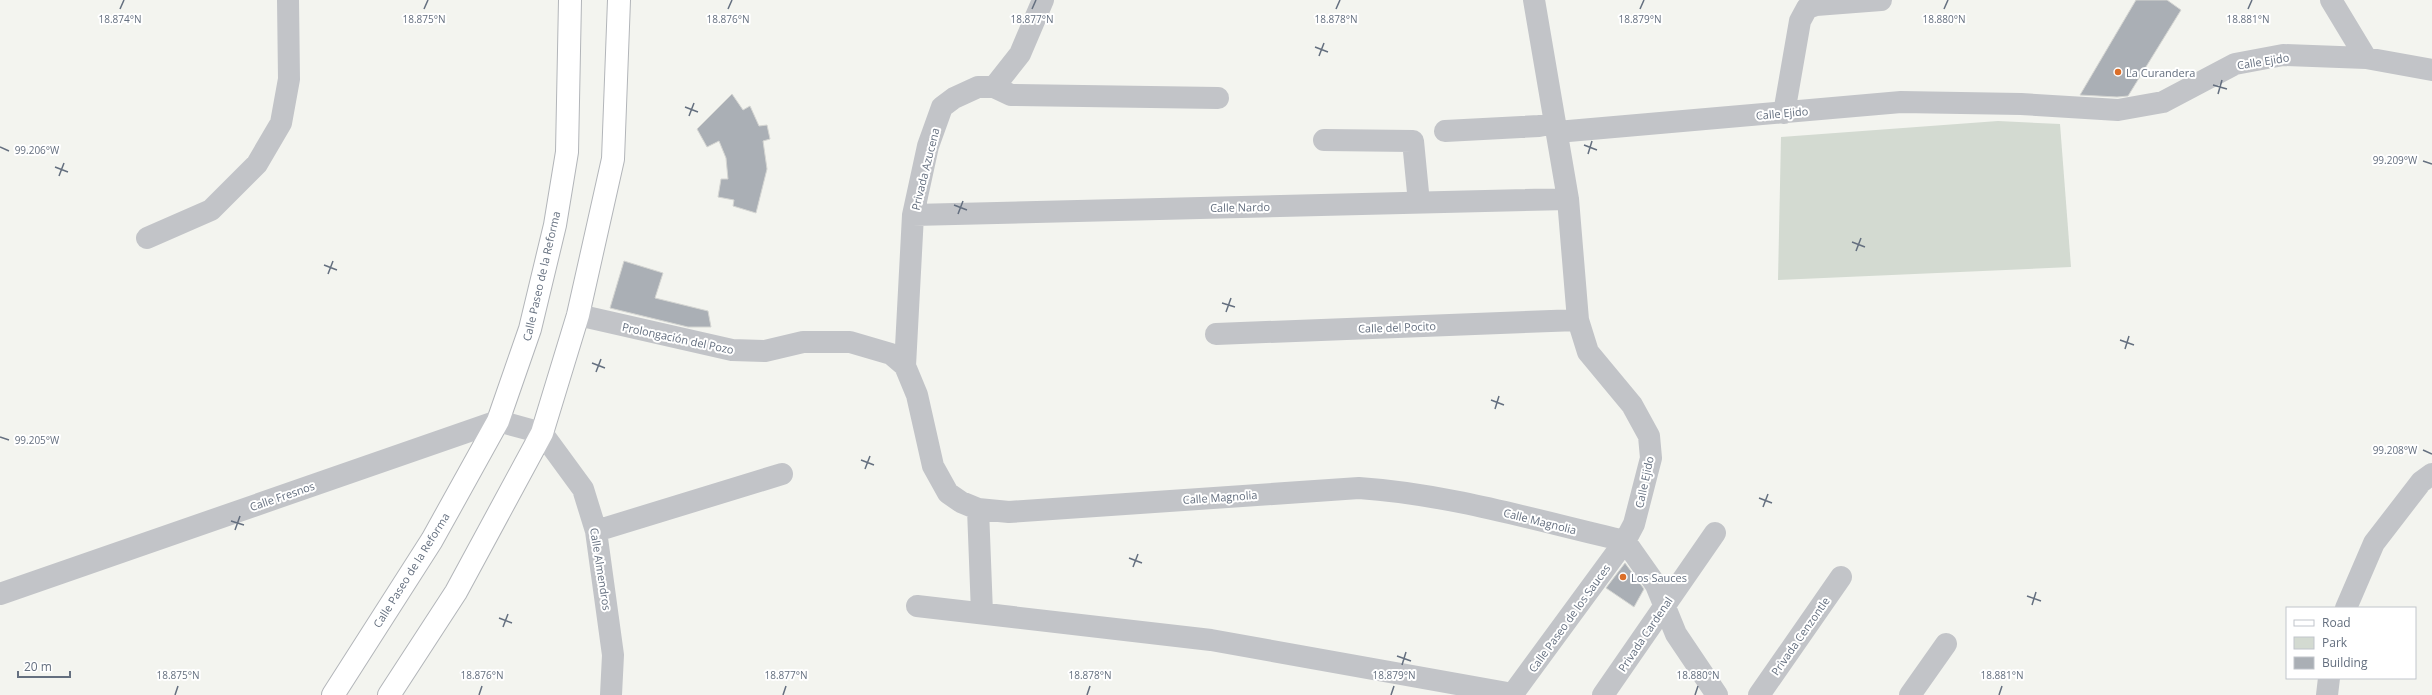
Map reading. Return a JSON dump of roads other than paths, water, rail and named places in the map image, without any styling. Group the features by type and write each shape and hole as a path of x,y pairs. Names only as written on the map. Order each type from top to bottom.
{"main road":[{"name":"Calle Paseo de la Reforma","path":"333,695 432,540 498,421 530,329 555,225 567,152 570,0"},
{"path":"389,695 456,592 542,433 578,315 613,159 619,0"}],"street":[{"path":"147,238 211,210 257,164 281,123 290,79 288,0"},
{"path":"1043,0 1020,54 994,87 1011,95 1218,98"},
{"path":"1445,131 1539,126 1556,128 1534,0"},
{"path":"1784,113 1800,21 1807,8 1816,4 1881,0"},
{"path":"2331,0 2366,58"},
{"name":"Calle Ejido","path":"1625,541 1634,524 1651,458 1649,436 1632,405 1588,352 1578,320 1568,199 1556,128 1784,113 1901,102 2021,104 2118,110 2163,102 2235,64 2283,55 2366,58 2432,70"},
{"name":"Privada Azucena","path":"905,366 913,215 928,146 942,107 954,98 978,87 994,87"},
{"path":"1324,140 1413,141 1419,203"},
{"name":"Calle Nardo","path":"913,215 1568,199"},
{"name":"Prolongación del Pozo","path":"578,315 732,350 765,351 803,342 850,342 890,354 905,366"},
{"name":"Calle del Pocito","path":"1216,334 1578,320"},
{"name":"Calle Magnolia","path":"905,366 917,396 933,466 948,493 961,502 978,509 1009,512 1359,488 1390,490 1484,508 1625,541"},
{"path":"498,421 542,433"},
{"name":"Calle Fresnos","path":"0,594 498,421"},
{"name":"Calle Almendros","path":"542,433 583,490 596,531 613,655 611,695"},
{"path":"596,531 782,474"},
{"path":"2346,607 2374,543 2421,482 2432,474"},
{"path":"978,509 982,613"},
{"name":"Privada Cardenal","path":"1603,695 1714,533"},
{"path":"1625,541 1656,585 1676,634 1702,676 1717,695"},
{"name":"Calle Paseo de los Sauces","path":"1513,695 1625,541"},
{"name":"Privada Cenzontle","path":"1759,695 1841,577"},
{"path":"917,606 1211,640 1513,695"},
{"path":"1910,695 1946,644"},
{"path":"2327,695 2329,679"}],"place":[{"name":"La Curandera","path":"2118,72"},
{"name":"Los Sauces","path":"1623,577"}]}
